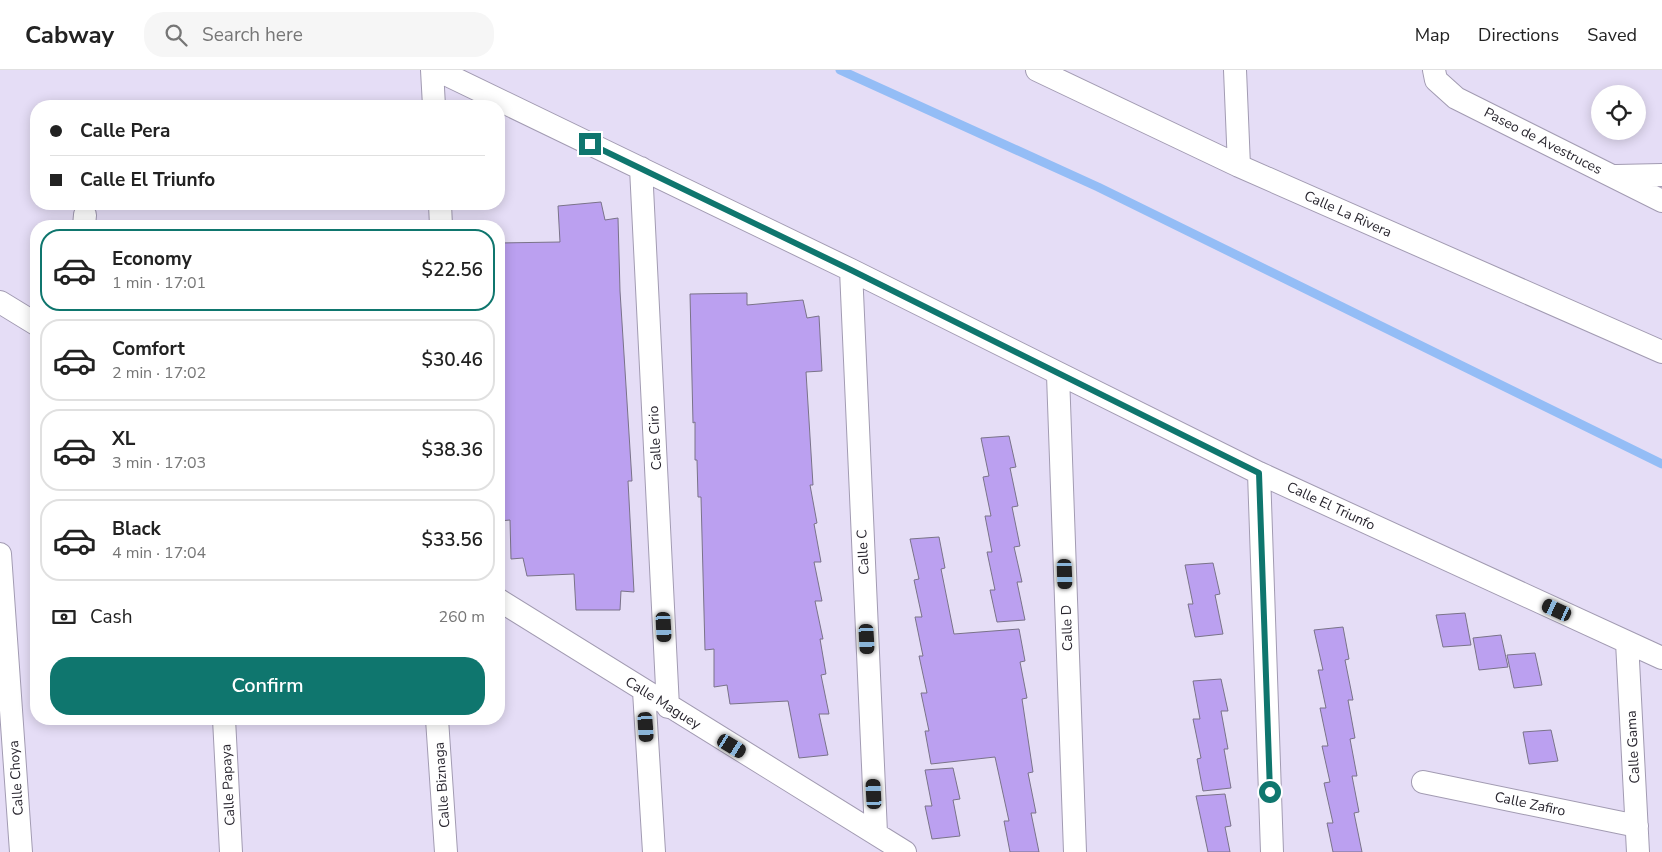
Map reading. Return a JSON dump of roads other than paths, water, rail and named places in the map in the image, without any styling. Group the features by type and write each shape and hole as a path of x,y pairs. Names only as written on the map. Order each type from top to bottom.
{"street":[{"path":"432,70 434,100"},
{"name":"Calle El Triunfo","path":"437,70 499,100"},
{"name":"Calle La Rivera","path":"1038,70 1239,166 1662,352"},
{"path":"1235,70 1239,166"},
{"name":"Paseo de Avestruces","path":"1434,70 1436,80 1456,98 1662,201"},
{"name":"Calle El Triunfo","path":"505,103 851,270 1058,375 1259,473 1662,658"},
{"name":"Calle Cirio","path":"641,168 668,707"},
{"path":"1612,176 1662,175"},
{"name":"Calle C","path":"851,270 876,833"},
{"path":"0,302 30,320"},
{"name":"Calle D","path":"1058,375 1075,852"},
{"path":"1259,473 1272,852"},
{"name":"Calle Choya","path":"0,554 21,852"},
{"name":"Calle Maguey","path":"505,604 668,707 905,852"},
{"name":"Calle Gama","path":"1627,642 1638,852"},
{"path":"644,691 654,852"},
{"name":"Calle Papaya","path":"224,725 231,852"},
{"name":"Calle Biznaga","path":"437,725 446,852"},
{"name":"Calle Zafiro","path":"1423,782 1637,826"}],"waterway":[{"path":"840,70 1098,187 1662,464"}]}
